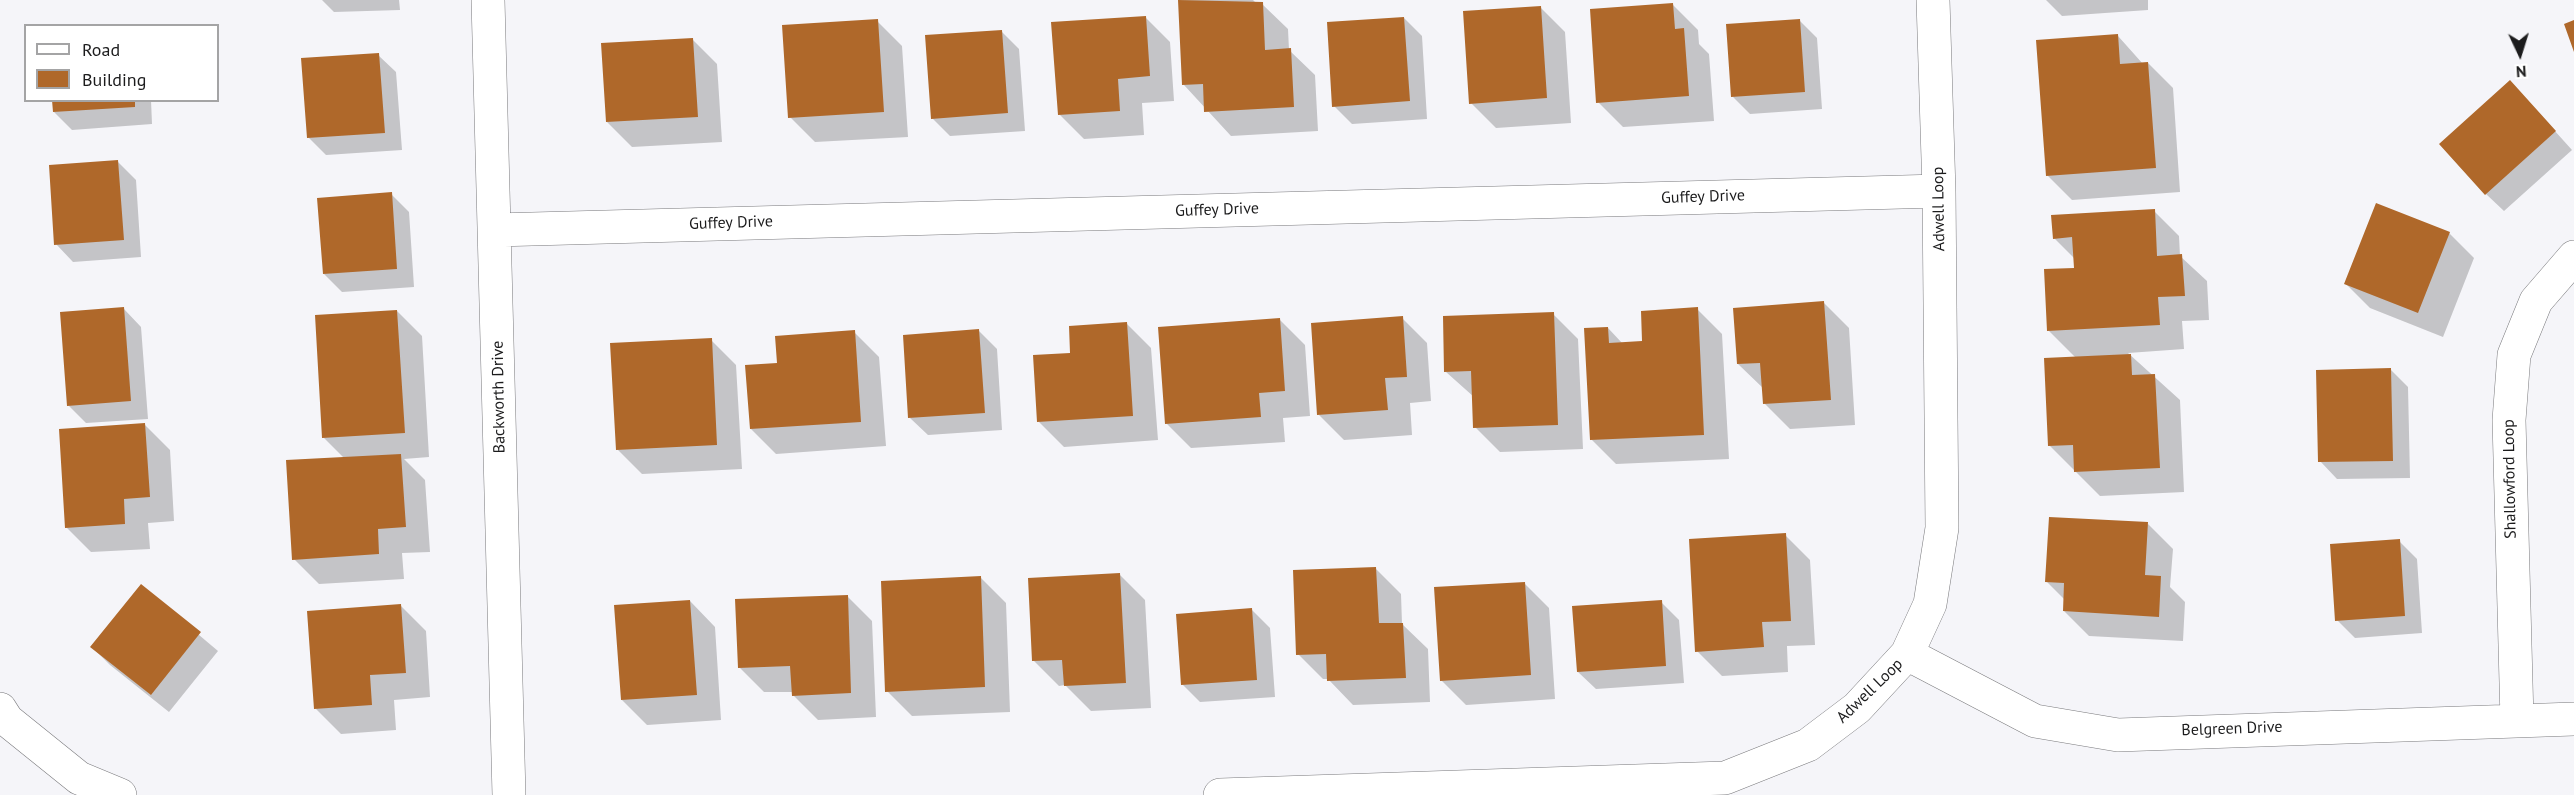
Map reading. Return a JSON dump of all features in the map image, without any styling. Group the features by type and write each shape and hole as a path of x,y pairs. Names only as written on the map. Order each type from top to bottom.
{"street":[{"name":"Backworth Drive","path":"488,0 509,795"},
{"name":"Adwell Loop","path":"1220,795 1725,778 1808,745 1857,708 1908,654 1930,604 1942,528 1939,191 1933,0"},
{"name":"Guffey Drive","path":"495,230 1939,191"},
{"name":"Shallowford Loop","path":"2517,720 2509,420 2514,355 2536,301 2574,257"},
{"name":"Belgreen Drive","path":"1908,654 2035,722 2118,735 2574,719"},
{"path":"0,709 7,720 79,778 120,795"}],"building":[{"path":"1178,0 1263,2 1265,50 1291,48 1294,107 1204,112 1203,84 1182,85"},
{"path":"1673,3 1675,29 1684,28 1689,96 1596,103 1590,9"},
{"path":"1541,6 1547,98 1469,104 1463,11"},
{"path":"1146,16 1150,76 1118,79 1120,111 1058,115 1051,22"},
{"path":"1404,17 1410,101 1332,107 1327,22"},
{"path":"878,19 884,112 788,118 782,25"},
{"path":"1800,19 1805,92 1731,97 1726,24"},
{"path":"2574,20 2574,52 2564,24"},
{"path":"1002,30 1008,113 931,119 925,35"},
{"path":"2118,34 2120,64 2148,62 2156,168 2046,176 2036,40"},
{"path":"693,38 698,117 606,122 601,43"},
{"path":"379,53 385,133 307,138 301,58"},
{"path":"2510,80 2556,131 2485,195 2439,144"},
{"path":"52,102 135,102 135,107 53,112"},
{"path":"118,160 124,240 54,245 49,165"},
{"path":"392,192 397,269 323,274 317,198"},
{"path":"2376,203 2450,232 2418,313 2344,284"},
{"path":"2155,209 2157,256 2182,254 2185,296 2158,297 2160,325 2047,331 2044,269 2074,268 2072,237 2053,239 2051,215"},
{"path":"1824,301 1831,400 1763,404 1760,363 1737,364 1733,308"},
{"path":"124,307 131,401 67,406 60,312"},
{"path":"1698,307 1704,435 1590,440 1584,328 1608,327 1609,343 1642,341 1641,311"},
{"path":"397,310 405,433 322,438 315,315"},
{"path":"1554,312 1558,425 1473,428 1471,371 1444,372 1443,316"},
{"path":"1403,316 1407,377 1385,378 1388,410 1317,415 1311,323"},
{"path":"1280,318 1285,391 1259,393 1261,417 1165,424 1158,327"},
{"path":"1127,322 1133,416 1037,422 1033,355 1070,353 1069,326"},
{"path":"979,329 985,413 908,418 903,335"},
{"path":"855,330 861,422 750,429 745,365 777,363 775,336"},
{"path":"712,338 717,445 616,450 610,343"},
{"path":"2131,354 2132,375 2155,374 2160,468 2074,472 2073,445 2048,446 2044,358"},
{"path":"2391,368 2393,461 2318,462 2316,370"},
{"path":"145,423 150,497 124,499 125,524 65,528 59,429"},
{"path":"401,454 406,527 378,529 379,554 292,560 286,460"},
{"path":"2049,517 2148,522 2145,575 2161,576 2159,617 2063,611 2064,583 2045,582"},
{"path":"1786,533 1791,621 1762,622 1764,647 1695,652 1689,539"},
{"path":"2400,539 2405,616 2335,621 2330,544"},
{"path":"1376,567 1379,623 1403,623 1406,678 1327,681 1326,654 1296,655 1293,570"},
{"path":"1120,573 1126,683 1064,686 1062,660 1032,661 1028,578"},
{"path":"981,576 985,687 885,692 881,581"},
{"path":"1525,582 1531,675 1440,681 1434,587"},
{"path":"141,584 201,632 151,695 90,647"},
{"path":"848,595 851,693 792,696 790,666 738,668 735,599"},
{"path":"690,600 697,695 621,700 614,605"},
{"path":"1662,600 1666,666 1577,672 1572,606"},
{"path":"401,604 406,673 370,675 372,705 314,709 307,611"},
{"path":"1252,608 1257,680 1181,685 1176,614"}]}
